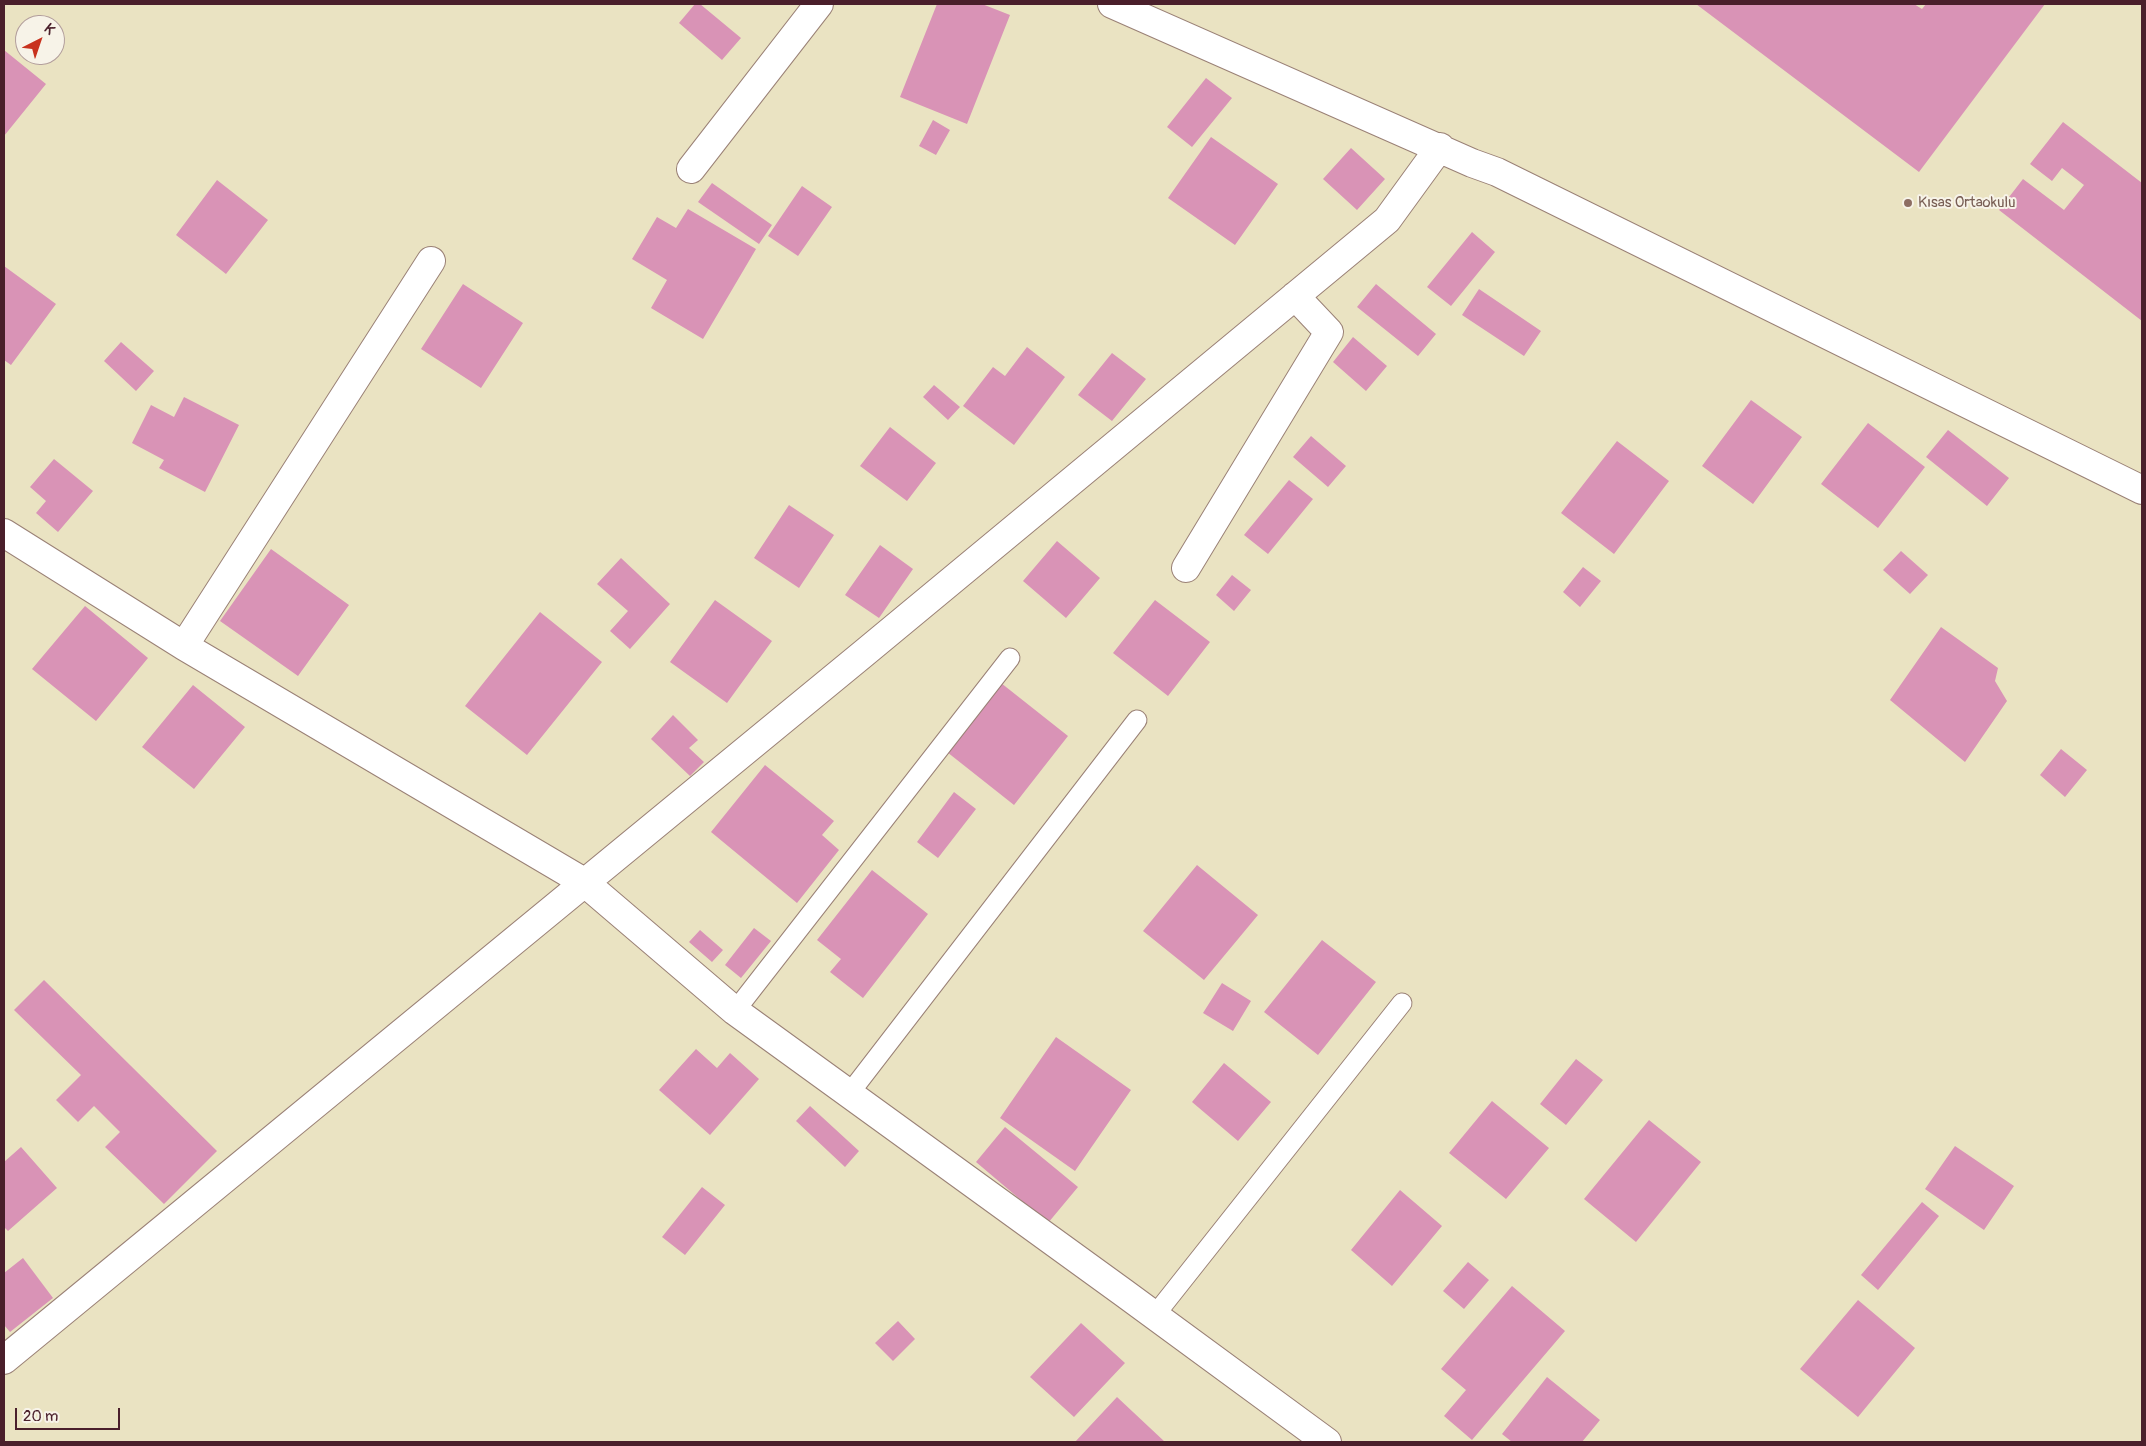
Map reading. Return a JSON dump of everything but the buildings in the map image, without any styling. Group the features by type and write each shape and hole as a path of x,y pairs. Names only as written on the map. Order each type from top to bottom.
{"street":[{"path":"691,168 819,4"},
{"path":"1112,4 1506,176 2142,490"},
{"path":"4,1360 871,648 1386,220 1440,147"},
{"path":"184,646 431,261"},
{"path":"1186,568 1329,332 1295,296"},
{"path":"4,533 184,646 584,882 735,1011 1327,1442"}],"lane":[{"path":"735,1011 1010,658"},
{"path":"849,1094 1137,720"},
{"path":"1155,1315 1402,1003"}],"place":[{"name":"Kısas Ortaokulu","path":"1908,203"}]}
